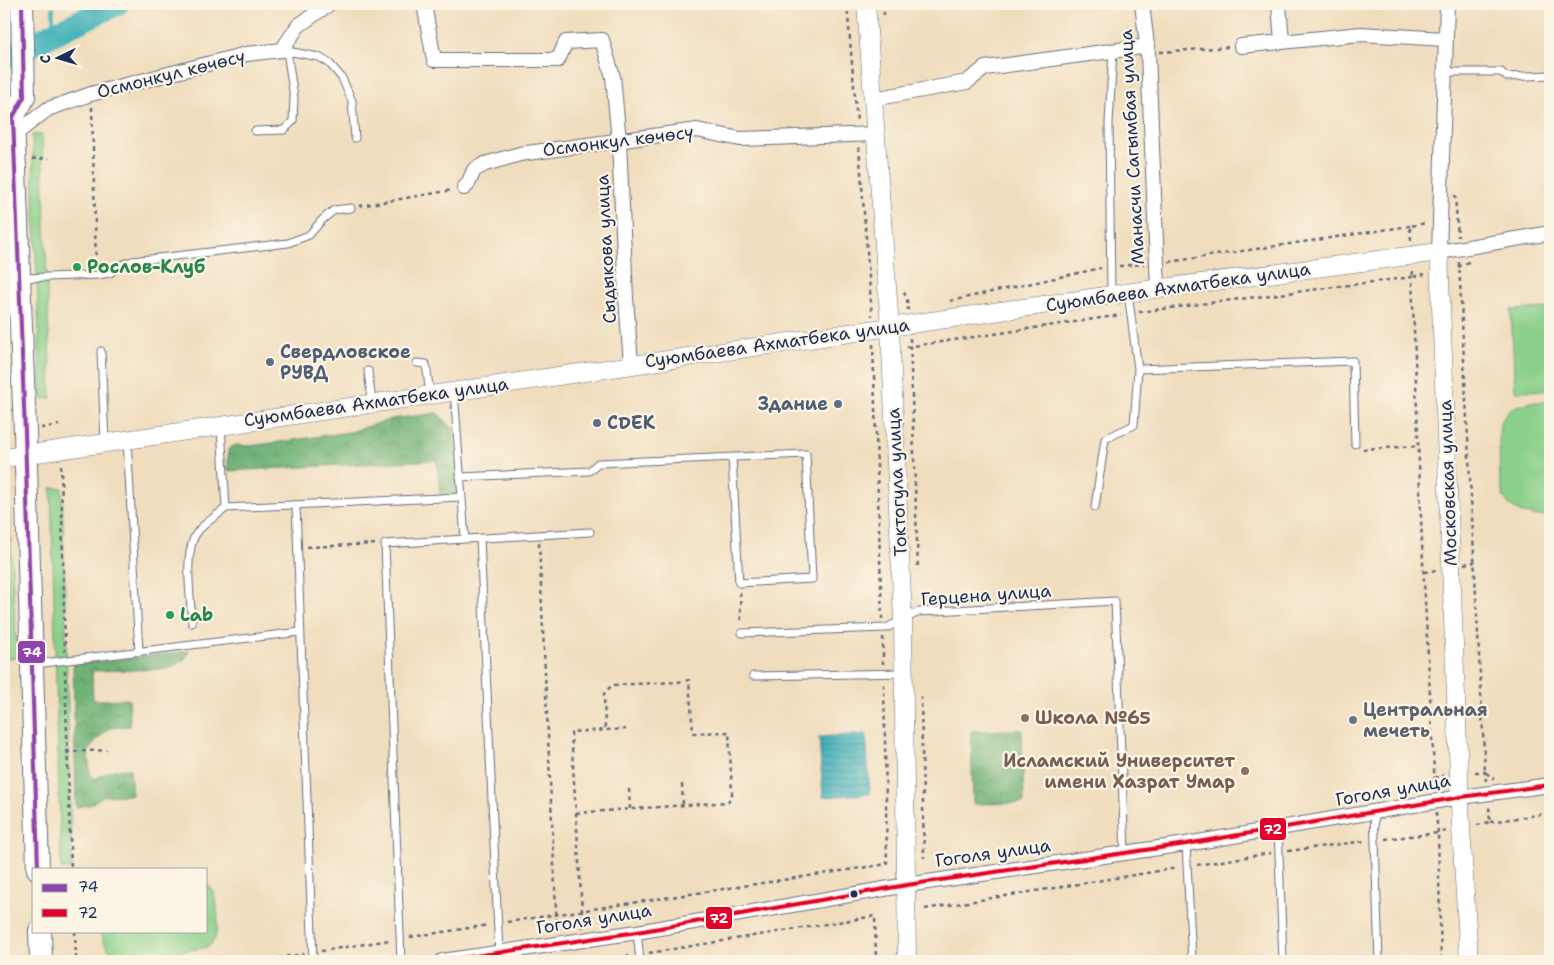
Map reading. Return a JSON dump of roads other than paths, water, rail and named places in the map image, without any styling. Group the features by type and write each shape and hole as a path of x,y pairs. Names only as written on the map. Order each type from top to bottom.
{"main road":[{"path":"22,10 24,96 8,124 15,289 26,454 38,868"},
{"path":"40,932 41,961"}],"street":[{"path":"285,51 298,26 329,4"},
{"name":"Сыдыкова улица","path":"424,4 434,60 558,60 566,42 602,40 613,78 619,141 626,298 632,364"},
{"name":"Токтогула улица","path":"866,4 890,327 903,620 907,961"},
{"name":"Манасчи Сагымбая улица","path":"1142,4 1148,49 1158,288"},
{"path":"1279,4 1282,42"},
{"name":"Московская улица","path":"1447,4 1439,252 1469,961"},
{"path":"1241,46 1361,34 1445,39"},
{"path":"873,99 968,82 985,68 1113,50 1148,49"},
{"name":"Осмонкул көчөсү","path":"8,124 92,94 246,54 285,51"},
{"name":"Осмонкул көчөсү","path":"464,188 468,184 474,170 485,164 520,154 697,130 740,139 876,134"},
{"name":"Суюмбаева Ахматбека улица","path":"4,458 221,424 872,329 1158,288 1439,252 1550,233"},
{"name":"Гоголя улица","path":"442,961 637,932 907,885 1186,844 1461,797 1550,785"}],"lane":[{"path":"1095,507 1105,439 1134,425 1138,369 1131,313 1120,294 1109,123 1113,50"},
{"path":"255,131 284,130 293,121 294,98 285,51 319,57 329,63 342,78 352,100 355,138"},
{"path":"1444,72 1501,72 1507,77 1550,75"},
{"path":"15,289 110,273 121,265 132,261 288,243 309,235 334,210 351,208"},
{"path":"101,351 105,442"},
{"path":"1138,369 1353,361 1355,444"},
{"path":"417,363 426,364 430,394"},
{"path":"368,371 372,402"},
{"path":"454,390 465,539"},
{"path":"221,424 226,508"},
{"path":"127,439 139,652"},
{"path":"460,477 589,471 598,463 732,457 806,454 812,579 739,584 732,457"},
{"path":"192,623 189,554 192,540 199,529 226,508 462,497"},
{"path":"296,506 313,961"},
{"path":"401,961 385,544 590,532"},
{"path":"480,538 499,953"},
{"name":"Герцена улица","path":"742,633 886,628 919,612 1115,601 1125,853"},
{"path":"32,665 300,632"},
{"path":"753,676 904,672"},
{"path":"1374,811 1379,961"},
{"path":"1278,828 1283,961"},
{"path":"1186,844 1192,961"},
{"path":"637,932 639,958"}],"water":[{"path":"866,734 870,794 823,797 819,737"}],"waterway":[{"path":"4,59 117,4"},
{"path":"53,8 53,34"}],"place":[{"name":"Рослов-Клуб","path":"77,267"},
{"name":"Свердловское РУВД","path":"270,362"},
{"name":"Здание","path":"838,404"},
{"name":"CDEK","path":"597,423"},
{"name":"Lab","path":"170,615"},
{"name":"Школа №65","path":"1025,718"},
{"name":"Центральная мечеть","path":"1353,720"},
{"name":"Исламский Университет имени Хазрат Умар","path":"1245,771"}]}
